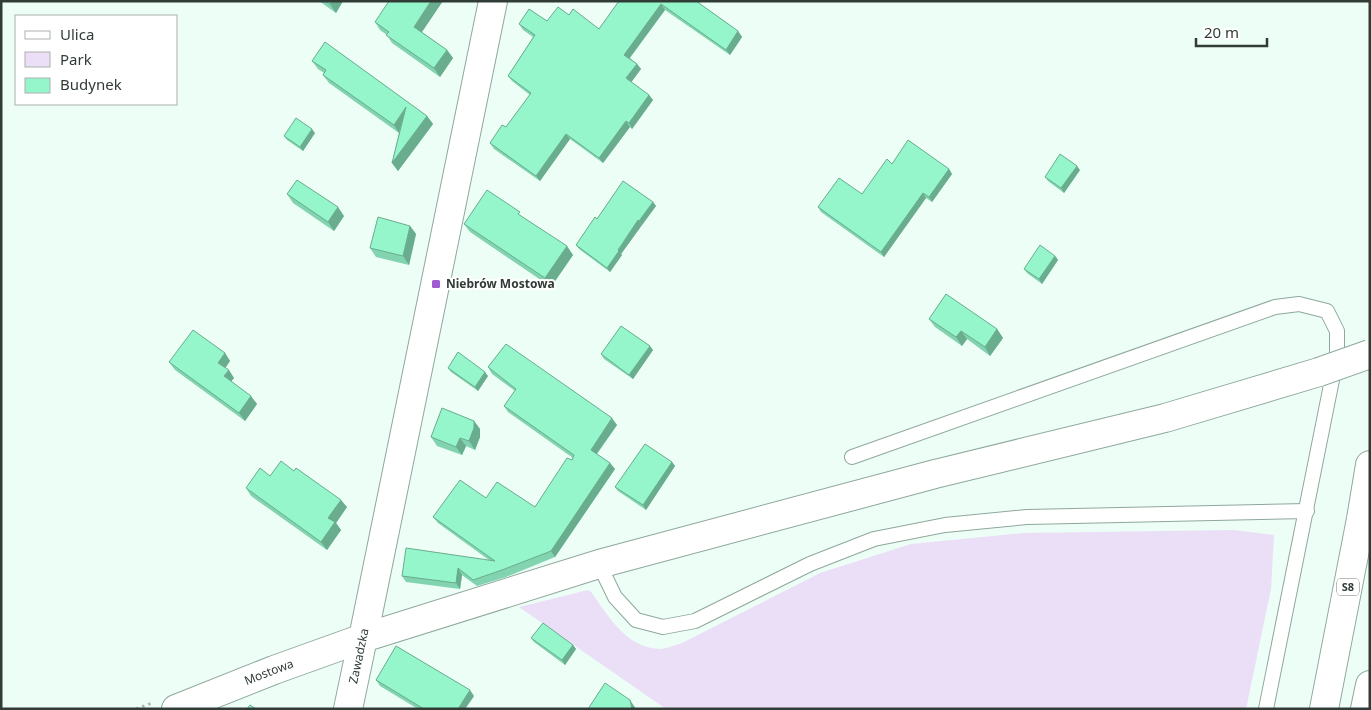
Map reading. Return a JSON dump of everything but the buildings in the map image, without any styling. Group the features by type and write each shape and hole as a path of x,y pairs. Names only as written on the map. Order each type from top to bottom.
{"main road":[{"name":"Zawadzka","path":"348,709 493,1"},
{"name":"Mostowa","path":"176,709 274,670 363,638 599,564 935,474 1165,418 1318,372 1370,354"},
{"name":"S8","path":"1324,709 1370,465"},
{"path":"1365,709 1370,685"}],"lane":[{"path":"852,458 1275,307 1299,304 1327,311 1337,331 1338,355 1266,709"},
{"path":"599,564 615,598 636,620 663,627 694,621 810,564 874,539 945,525 1027,518 1307,511"}],"green space":[{"path":"1234,530 1274,535 1271,589 1246,709 666,709 519,607 588,590 619,629 628,637 647,647 662,649 682,643 820,573 911,544 1023,533"}],"place":[{"name":"Niebrów Mostowa","path":"436,284"}]}
